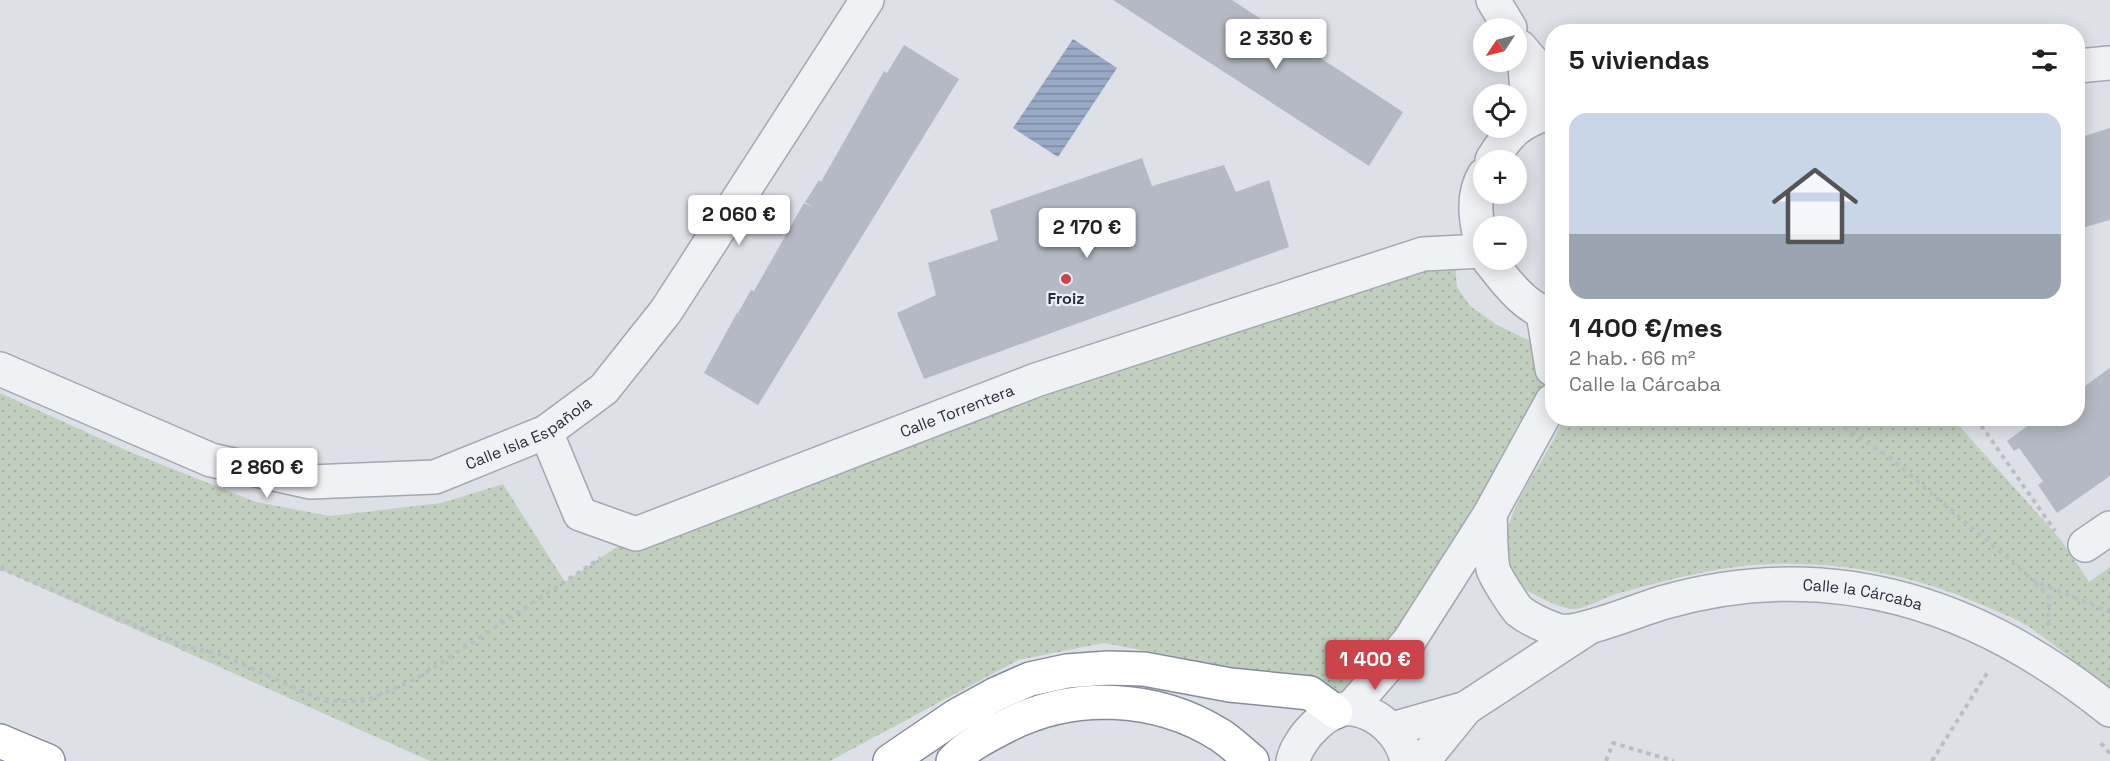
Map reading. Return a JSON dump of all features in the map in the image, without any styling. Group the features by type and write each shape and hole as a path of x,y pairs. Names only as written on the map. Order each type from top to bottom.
{"highway":[{"path":"890,761 957,716 996,694 1030,679 1067,671 1108,668 1144,669 1230,685 1310,693 1365,717"},
{"path":"953,761 963,750 1021,718 1055,707 1094,701 1135,703 1178,716 1220,735 1252,761"},
{"path":"0,741 48,761"}],"street":[{"name":"Calle Isla Española","path":"0,369 211,460 310,482 435,477 546,432 604,389 666,311 867,0"},
{"path":"1493,0 1503,18"},
{"path":"1527,54 1545,76"},
{"path":"2085,65 2110,63"},
{"path":"1498,150 1507,136 1541,115 1526,72"},
{"path":"1475,216 1477,204"},
{"name":"Calle Torrentera","path":"1423,254 1473,217"},
{"name":"Calle Torrentera","path":"636,534 1036,380 1423,254 1473,252"},
{"path":"1497,270 1509,286 1545,311"},
{"path":"1293,761 1295,750 1312,727 1365,717 1409,641 1490,514 1545,414"},
{"path":"546,432 580,513 636,534"},
{"name":"Calle la Cárcaba","path":"1490,514 1494,571 1519,611 1558,631 1592,626 1665,602 1727,588 1789,584 1842,586 1932,606 1992,631 2069,676 2110,710"},
{"name":"Calle la Cárcaba","path":"1423,761 1466,708 1592,626"},
{"name":"Calle la Cárcaba","path":"1365,717 1466,708"},
{"path":"1365,717 1405,751 1407,761"}],"path":[{"path":"1841,426 1888,456 2034,581 2049,597 2048,633"},
{"path":"1982,426 2073,557 2097,536"},
{"path":"0,568 184,646 222,655 324,701 365,701 416,679 636,534"},
{"path":"2034,581 2110,612"},
{"path":"1932,761 2007,641"},
{"path":"2098,740 2110,754"},
{"path":"1606,761 1613,743 1674,761"}],"green space":[{"path":"1454,253 1457,287 1470,306 1497,325 1534,343 1545,369 1545,396 1351,708 1271,687 1190,659 1104,643 1018,660 830,761 430,761 0,569 0,393 130,452 256,502 330,516 441,503 503,484 565,582 636,534"},
{"path":"1560,426 1959,426 2061,540 2089,582 2110,567 2110,690 2049,641 2018,620 1959,595 1873,571 1813,564 1753,565 1667,581 1616,594 1578,609 1566,608 1539,597 1521,586 1511,575 1506,555 1507,535 1512,515"}],"water":[{"path":"1073,39 1117,68 1058,157 1013,128"}],"building":[{"path":"1113,0 1232,0 1403,112 1369,166"},
{"path":"904,45 959,79 758,405 704,373 737,313 745,317 738,313 751,290 754,291 804,203 813,207 805,202 819,180 821,182 884,71 887,73"},
{"path":"2110,128 2110,220 2085,227 2085,136"},
{"name":"Froiz","path":"1142,158 1152,186 1224,165 1236,192 1269,180 1289,247 924,379 897,313 936,295 928,263 998,240 990,210"},
{"path":"2110,368 2110,476 2057,513 2038,485 2043,481 2019,448 2014,451 2007,441 2028,426 2085,426 2085,386"}],"place":[{"name":"Froiz","path":"1066,279"}]}
